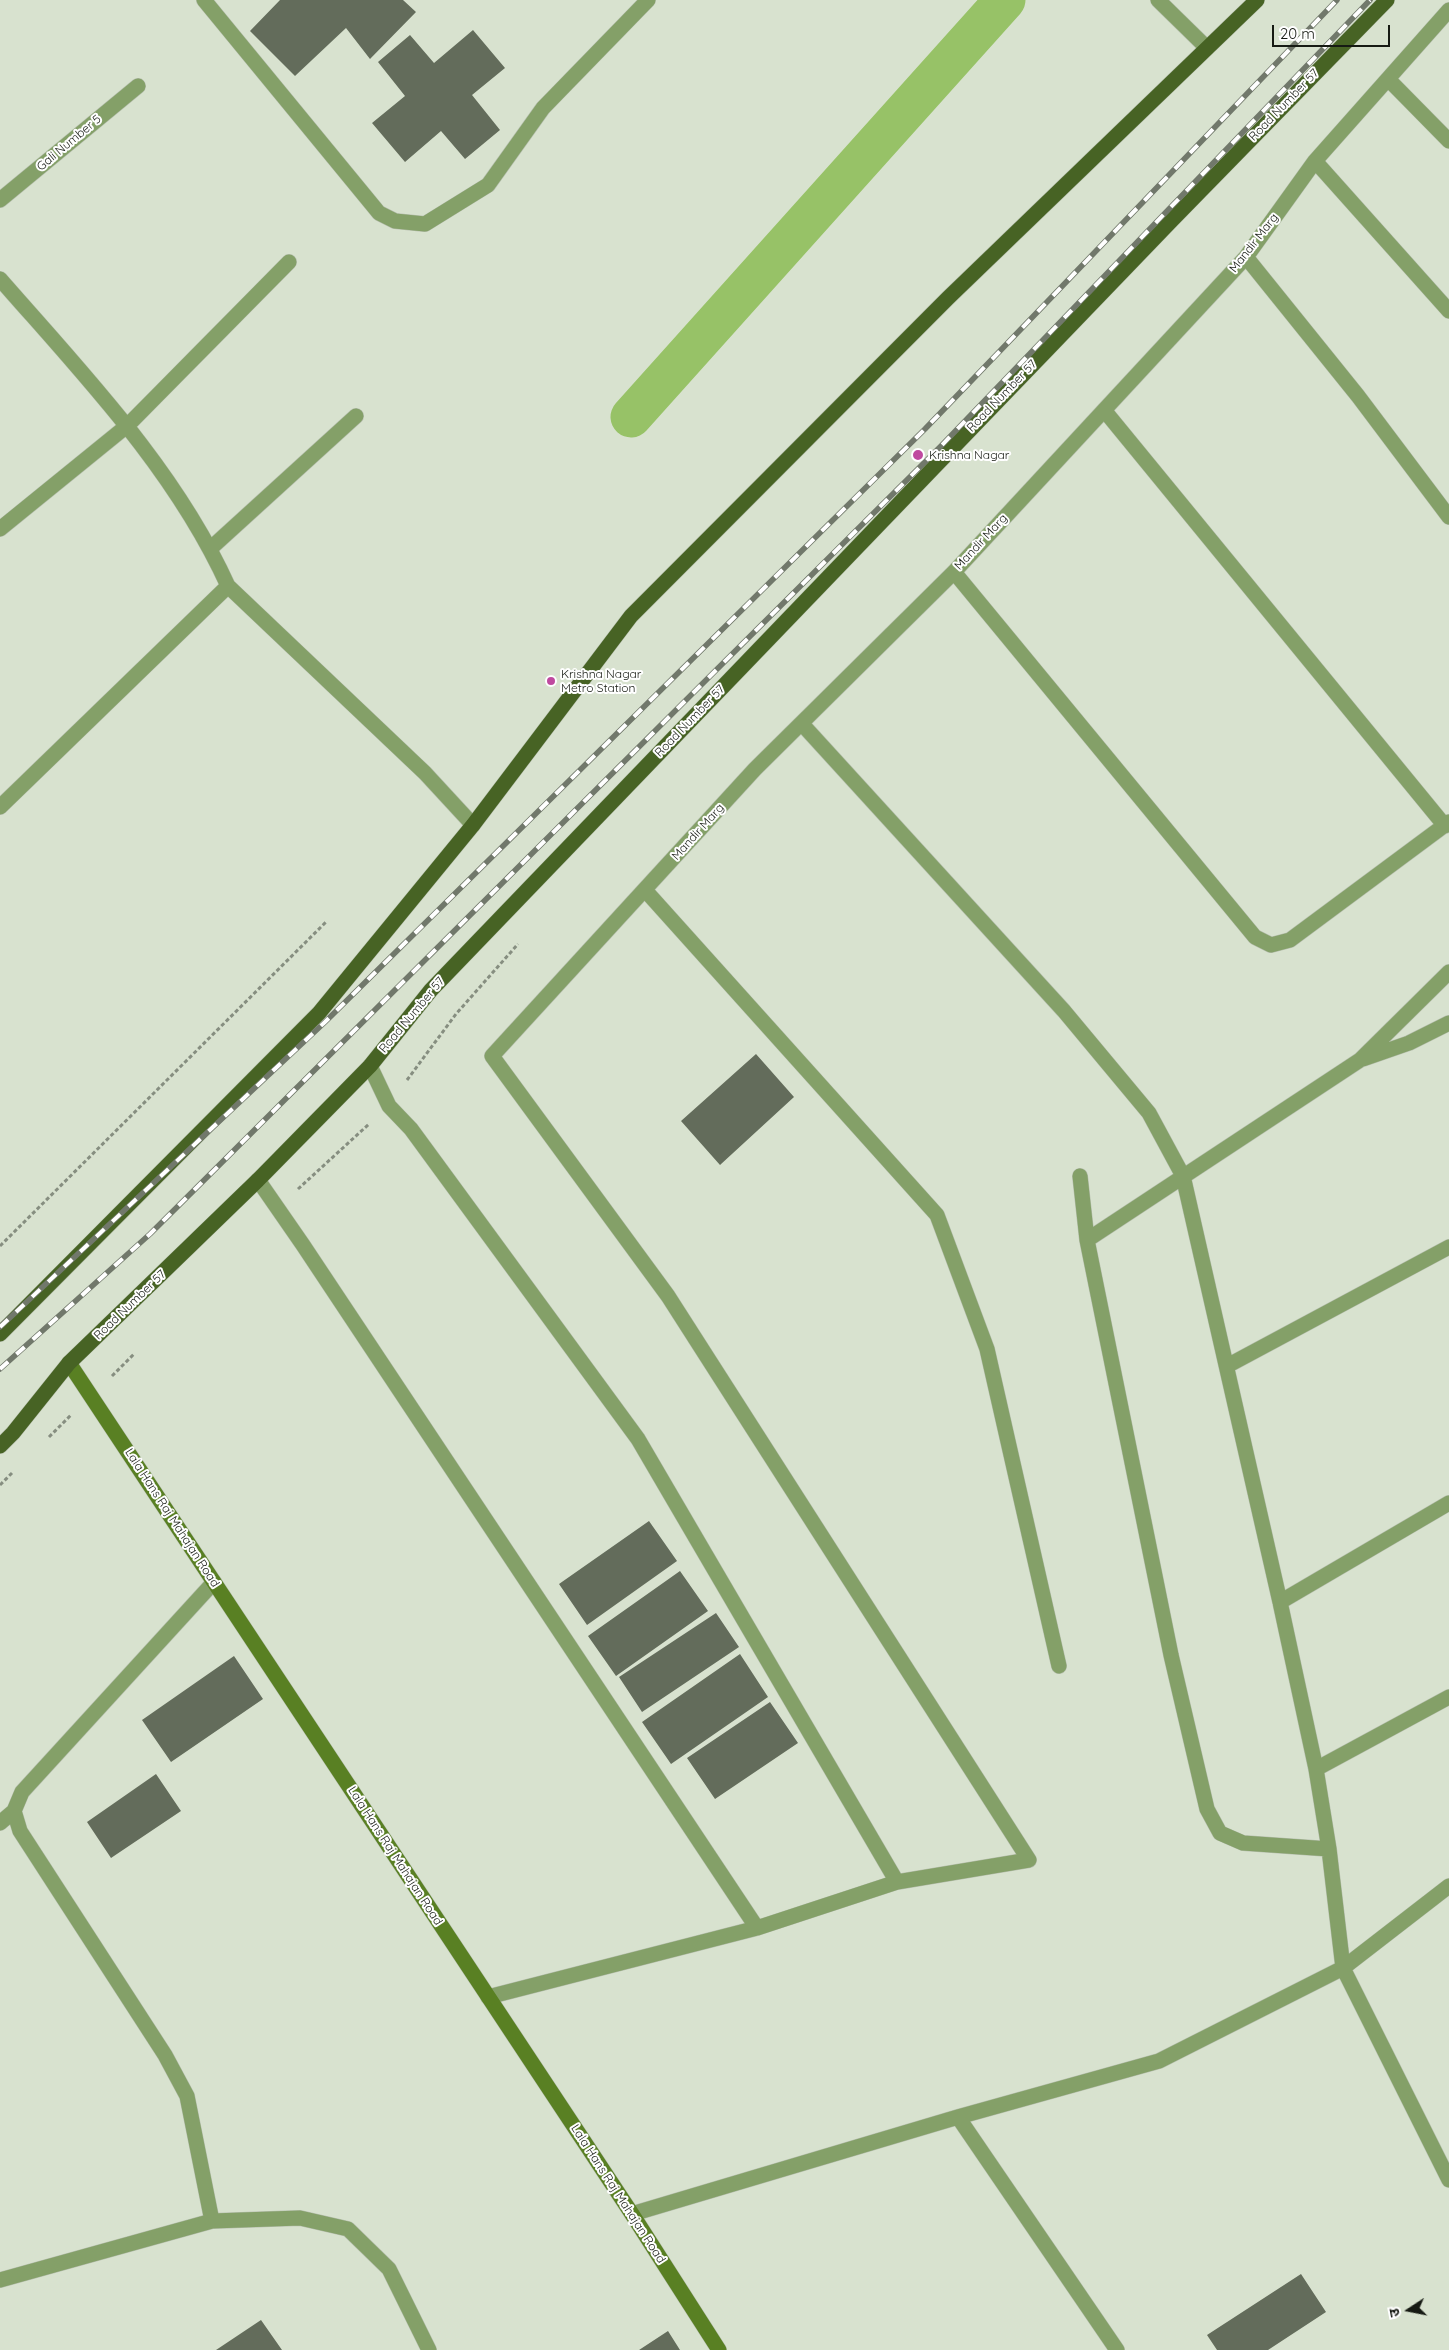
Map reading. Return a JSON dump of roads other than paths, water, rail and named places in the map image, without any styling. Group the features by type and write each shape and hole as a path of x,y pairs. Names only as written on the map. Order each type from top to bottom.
{"main road":[{"path":"0,1334 319,1013 473,825 631,616 948,298 1257,0"},
{"name":"Road Number 57","path":"0,1446 14,1433 69,1363 258,1180 370,1066 431,990 1164,228 1387,0"}],"street":[{"path":"204,0 380,213 395,221 425,224 488,185 543,108 648,0"},
{"path":"1162,5 1207,48"},
{"name":"Mandir Marg","path":"897,1882 1029,1860 668,1296 492,1056 755,769 954,572 1246,257 1315,161 1449,10"},
{"path":"1388,79 1449,141"},
{"name":"Gali Number 5","path":"0,200 138,86"},
{"path":"1315,161 1449,311"},
{"path":"1246,257 1358,396 1449,517"},
{"path":"0,529 128,425 289,262"},
{"path":"0,279 128,425 211,548 228,586 426,773 473,825"},
{"path":"954,572 1255,937 1271,944 1290,940 1447,824 1104,410"},
{"path":"211,548 356,416"},
{"path":"0,807 228,586"},
{"path":"802,724 1064,1011 1149,1113 1183,1176 1316,1769 1329,1849 1343,1968 1449,2180"},
{"path":"645,890 938,1214 987,1349 1059,1666"},
{"path":"1087,1240 1360,1060 1449,972"},
{"path":"1360,1060 1410,1043 1449,1023"},
{"path":"370,1066 389,1106 411,1129 638,1439 897,1882 757,1928 488,1997"},
{"path":"1080,1176 1087,1240 1171,1654 1207,1809 1220,1833 1243,1843 1329,1849"},
{"path":"258,1180 757,1928"},
{"path":"1227,1366 1449,1247"},
{"name":"Lala Hans Raj Mahajan Road","path":"69,1363 632,2214 719,2350"},
{"path":"1280,1602 1449,1503"},
{"path":"0,1823 14,1811 22,1792 214,1582"},
{"path":"1316,1769 1449,1697"},
{"path":"14,1811 20,1831 165,2055 187,2096 212,2221"},
{"path":"632,2214 958,2117 1159,2061 1343,1968 1449,1886"},
{"path":"958,2117 1117,2350"},
{"path":"0,2280 212,2221 300,2218 348,2229 389,2269 429,2350"}],"waterway":[{"path":"631,417 1005,0"}],"railway":[{"path":"0,1327 325,1022 925,429 1337,0"},
{"path":"0,1369 150,1234 941,446 1370,0"}],"place":[{"name":"Krishna Nagar","path":"918,455"},
{"name":"Krishna Nagar Metro Station","path":"551,681"}]}
